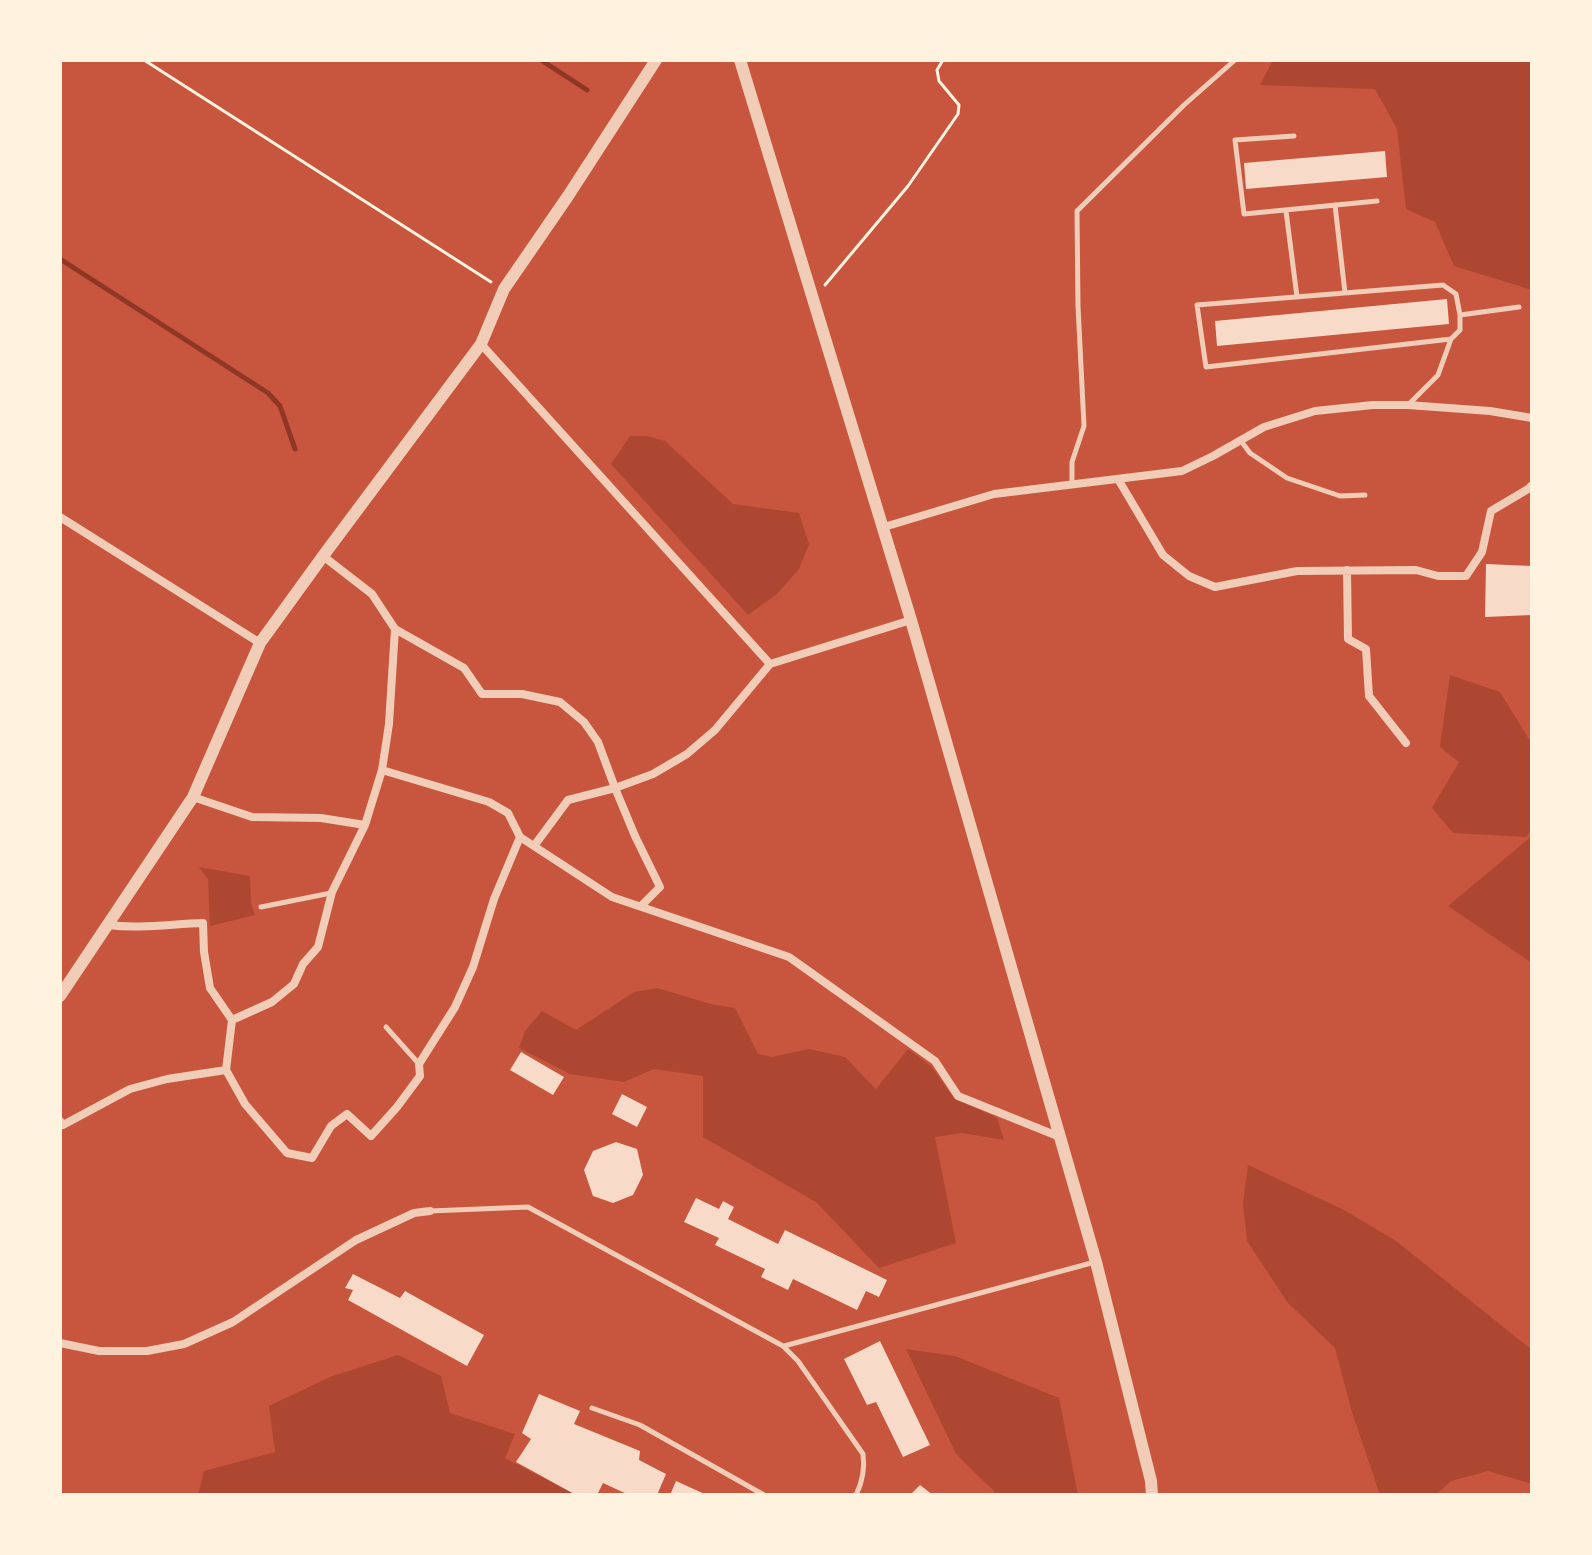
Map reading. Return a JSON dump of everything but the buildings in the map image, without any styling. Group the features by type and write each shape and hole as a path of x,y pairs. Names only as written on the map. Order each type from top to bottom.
{"street":[{"path":"60,996 193,797 260,643 481,344 504,289 656,60"},
{"path":"740,60 884,527 1096,1262 1152,1495"},
{"path":"481,344 770,664"},
{"path":"884,527 994,494 1182,471 1264,427 1315,411 1408,405 1490,411 1532,418"},
{"path":"1118,479 1163,555 1189,576 1215,587 1297,571 1416,570 1438,576 1466,576 1482,552 1491,511 1532,485"},
{"path":"60,517 260,643"},
{"path":"323,556 372,594 395,629 464,668 482,694 522,694 560,702 584,722 598,742 635,836 660,887 642,905"},
{"path":"1347,570 1348,639 1366,649 1369,696 1406,743"},
{"path":"534,846 568,800 653,774 687,754 715,730 770,664 911,620"},
{"path":"232,1020 272,1002 294,984 303,964 318,947 332,892 365,825 382,770 389,724 395,629"},
{"path":"382,770 489,802 508,813 520,837 612,897 789,957 935,1061 958,1096 1060,1137"},
{"path":"193,797 252,817 321,818 365,825"},
{"path":"108,925 130,927 203,923 210,988 232,1020 226,1070 245,1104 287,1153 312,1158 331,1126 347,1114 371,1136 420,1076 419,1064 455,1007 473,967 494,899 520,837"},
{"path":"60,1121 63,1125 130,1089 167,1079 226,1070"},
{"path":"60,1343 99,1351 147,1351 184,1344 233,1322 356,1240 414,1213 430,1211"}],"lane":[{"path":"1072,484 1072,462 1084,426 1077,211 1184,105 1235,60"},
{"path":"1294,136 1235,140 1244,214 1377,201"},
{"path":"1335,205 1345,293"},
{"path":"1286,211 1297,297"},
{"path":"1408,405 1438,375 1451,339 1460,330 1456,294 1443,285 1197,305 1206,367 1451,339"},
{"path":"1460,315 1519,307"},
{"path":"1241,441 1250,453 1287,478 1340,496 1365,495"},
{"path":"261,907 332,892"},
{"path":"386,1027 419,1064"},
{"path":"430,1211 528,1207 783,1346 798,1361 863,1454 865,1468 856,1495"},
{"path":"783,1346 1096,1262"},
{"path":"592,1408 640,1425 764,1495"}],"path":[{"path":"144,60 485,278"},
{"path":"813,298 908,186 958,114 959,105 939,81 937,70 943,60"}],"shaded area":[{"path":"1273,60 1532,60 1532,290 1454,266 1435,222 1406,209 1397,129 1375,89 1260,85"},
{"path":"630,436 647,436 665,441 733,504 799,513 809,544 799,569 777,594 748,615 611,464"},
{"path":"1450,675 1500,692 1532,744 1532,826 1527,837 1453,833 1432,808 1459,762 1440,747"},
{"path":"1532,836 1532,963 1448,906"},
{"path":"199,867 250,876 251,903 255,915 210,926 208,879"},
{"path":"657,988 735,1008 758,1054 772,1057 809,1049 845,1057 876,1089 908,1049 931,1066 954,1098 997,1118 1004,1140 962,1133 935,1137 956,1243 879,1268 816,1202 703,1137 703,1076 654,1069 624,1082 570,1074 519,1048 525,1031 542,1011 576,1030 634,992"},
{"path":"1248,1165 1344,1210 1396,1241 1532,1350 1532,1484 1488,1471 1451,1481 1436,1495 1380,1495 1351,1409 1335,1348 1288,1303 1247,1241 1243,1204"},
{"path":"906,1349 955,1356 1059,1398 1078,1495 994,1495 994,1491 956,1454"},
{"path":"398,1355 441,1376 450,1413 515,1434 505,1458 576,1495 198,1495 204,1471 275,1452 269,1406 330,1377"}],"waterway":[{"path":"541,60 587,90"},
{"path":"60,259 268,393 280,406 295,449"}]}
